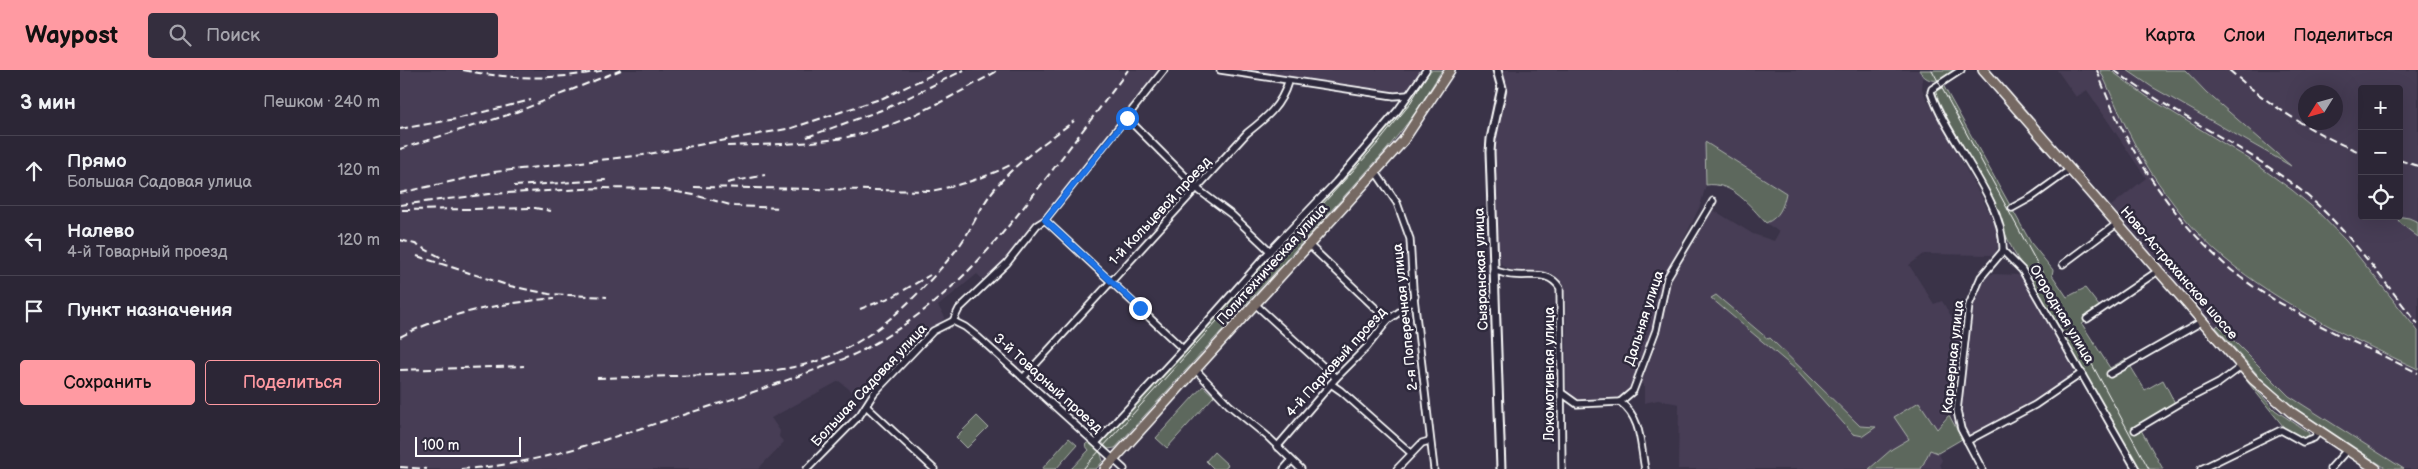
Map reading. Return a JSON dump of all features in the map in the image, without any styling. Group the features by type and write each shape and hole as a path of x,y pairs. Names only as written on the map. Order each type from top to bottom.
{"main road":[{"name":"Политехническая улица","path":"1105,469 1403,141 1450,70"},
{"name":"Ново-Астраханское шоссе","path":"1982,70 2071,169 2242,366 2278,402 2376,469"}],"street":[{"name":"Большая Садовая улица","path":"806,469 860,415 874,393 933,331 953,321 959,310 1008,263 1038,225 1045,220 1164,70"},
{"path":"1220,70 1288,82 1394,96 1408,95"},
{"path":"1096,443 1183,349 1270,250 1336,182 1408,95 1426,70"},
{"name":"Сызранская улица","path":"1497,70 1502,88 1490,139 1490,152 1501,469"},
{"path":"1961,70 1932,89 1931,92 1986,196 2003,238 2003,251"},
{"name":"1-й Кольцевой проезд","path":"1024,378 1197,187 1247,134 1270,115 1282,99 1288,82"},
{"path":"1127,118 1197,187 1232,215 1270,250"},
{"path":"2012,208 2032,197 2071,169"},
{"name":"2-я Поперечная улица","path":"1375,171 1397,203 1406,223 1410,239 1429,441 1434,469"},
{"name":"Дальняя улица","path":"1620,402 1633,391 1656,330 1668,278 1713,201"},
{"path":"1045,220 1183,349"},
{"path":"2063,264 2118,223"},
{"path":"1309,245 1388,320"},
{"name":"Огородная улица","path":"2003,251 2022,270 2136,469"},
{"name":"Карьерная улица","path":"1982,469 1967,441 1958,419 1958,411 1969,305 1981,277 2003,251"},
{"name":"Локомотивная улица","path":"1493,271 1510,275 1544,275 1555,280 1560,288 1563,394 1562,469"},
{"path":"2086,319 2158,271"},
{"name":"4-й Парковый проезд","path":"1278,447 1336,378 1367,347 1388,320 1405,308 1415,296"},
{"path":"1254,304 1336,378"},
{"name":"3-й Товарный проезд","path":"953,321 965,327 979,338 1124,469"},
{"path":"2110,374 2202,321"},
{"path":"2134,430 2219,383 2242,366"},
{"path":"1195,369 1230,405 1301,469"},
{"path":"1967,441 2035,405 2082,373"},
{"path":"1331,384 1411,453"},
{"path":"1563,394 1577,404 1620,402 1630,409 1637,421 1645,469"},
{"path":"866,406 934,469"},
{"path":"2201,469 2282,430 2303,442 2314,438 2319,431"},
{"path":"1397,469 1422,443 1429,441"},
{"path":"2330,469 2346,450"},
{"path":"1284,469 1291,461"}],"shaded area":[{"path":"400,70 1161,70 1042,218 1035,223 1005,260 984,281 977,274 938,306 945,317 941,322 933,326 864,394 859,397 839,381 771,418 780,431 779,437 784,442 758,469 400,469"},
{"path":"1236,70 1423,70 1409,90 1395,93"},
{"path":"1503,70 1919,70 1923,77 1922,89 1925,96 1982,198 1995,225 1999,242 1995,255 1924,254 1909,265 1934,304 1942,301 1962,334 1950,409 1937,429 1895,417 1910,439 1892,449 1869,469 1678,469 1679,404 1658,400 1644,403 1644,385 1641,384 1660,334 1667,291 1673,275 1711,212 1715,211 1753,234 1774,241 1779,232 1766,223 1775,219 1783,208 1786,193 1705,142 1706,185 1700,206 1666,276 1653,328 1631,387 1617,399 1577,400 1570,396 1567,392 1566,300 1564,286 1555,275 1548,272 1511,270 1502,265 1498,257 1494,140 1506,88","holes":["1711,298 1736,311 1770,338 1860,426 1875,428 1852,434 1795,369"]},
{"path":"2057,70 2100,70 2129,133 2152,174 2195,229 2224,257 2290,304 2369,346 2418,369 2418,469 2404,469 2289,396 2218,325 2216,327 2111,206 2146,178 2087,90 2076,97"},
{"path":"2110,70 2127,70 2152,87 2288,165 2206,92 2185,70 2418,70 2418,331 2346,241 2292,190 2249,159 2146,96"},
{"path":"1991,274 2020,275 2073,368 2073,372 2071,377 2035,403 1971,437 1966,435 1962,429 1960,412 1975,295 1985,278"},
{"path":"1930,450 1938,453 1942,460 1940,464 1942,469 1921,469"}],"green space":[{"path":"1428,70 1442,70 1416,112 1387,149 1115,448 1108,449 1101,441 1269,255 1354,167 1394,120"},
{"path":"1919,70 1956,70 1946,77 1932,80 1927,79"},
{"path":"2100,70 2110,70 2146,96 2249,159 2316,210 2346,241 2418,331 2418,369 2342,333 2293,306 2246,275 2214,249 2184,218 2143,160"},
{"path":"2127,70 2185,70 2206,92 2291,166 2152,87"},
{"path":"1943,85 2031,243 2053,270 2052,275 2067,297 2085,288 2103,311 2082,324 2110,368 2126,359 2145,390 2163,380 2177,407 2141,430 2163,469 2139,469 2018,260 1984,186 1936,97 1936,91"},
{"path":"1705,142 1786,193 1782,207 1775,218 1766,223 1740,196 1724,187 1706,185"},
{"path":"2403,217 2418,222 2418,237 2398,220 2403,220"},
{"path":"1716,295 1768,339 1770,338 1860,426 1876,427 1863,436 1853,434 1795,369 1711,298"},
{"path":"2218,325 2289,396 2404,469 2387,469 2286,402 2257,374 2216,327"},
{"path":"2242,375 2275,410 2309,433 2309,437 2301,439 2287,431"},
{"path":"1203,386 1214,396 1167,448 1156,438"},
{"path":"1919,402 1937,429 1949,415 1962,439 1938,453 1930,450 1921,469 1869,469 1892,449 1909,439 1894,417"},
{"path":"977,416 988,427 967,448 956,437"},
{"path":"1069,438 1077,445 1056,469 1042,469"},
{"path":"1090,443 1101,454 1103,461 1096,469 1071,469 1089,450 1085,445"},
{"path":"1214,452 1228,465 1225,469 1214,469 1206,461"}],"tram line":[{"path":"1083,469 1379,142 1409,105 1430,70"},
{"path":"1932,70 2149,469"}],"railway":[{"path":"463,70 499,76 534,78 569,76 605,70"},
{"path":"400,149 514,113 621,70"},
{"path":"400,193 494,172 643,155 792,128 883,98 942,70"},
{"path":"807,137 887,108 964,70"},
{"path":"727,146 839,139 875,130 923,111 999,70"},
{"path":"461,469 515,463 567,451 769,387 837,362 872,345 927,308 973,266 1033,195 1128,70"},
{"path":"2097,70 2119,122 2147,172 2181,219 2220,260 2236,274 2271,298 2336,334 2418,373"},
{"path":"2114,70 2158,100 2272,169 2312,200 2360,250 2418,324"},
{"path":"2229,70 2260,95 2292,117 2326,137 2358,151"},
{"path":"400,129 456,119 531,100"},
{"path":"597,378 710,375 769,371 812,363 845,349 880,327 912,299 959,246 996,187 1033,152 1074,121"},
{"path":"2403,161 2418,166"},
{"path":"694,187 931,191 973,180 1012,164"},
{"path":"727,183 765,175"},
{"path":"514,186 606,180"},
{"path":"400,205 489,194 603,188 660,189 694,195 734,206 781,208"},
{"path":"402,210 535,208 551,211"},
{"path":"400,240 415,244 446,260"},
{"path":"417,256 510,286 549,294 607,297"},
{"path":"860,309 894,296 930,275"},
{"path":"400,337 418,328 455,315 495,306 554,298"},
{"path":"400,370 524,366"},
{"path":"400,467 427,469"}],"route":[{"path":"1127,118 1106,141 1045,220 1140,308"}]}
